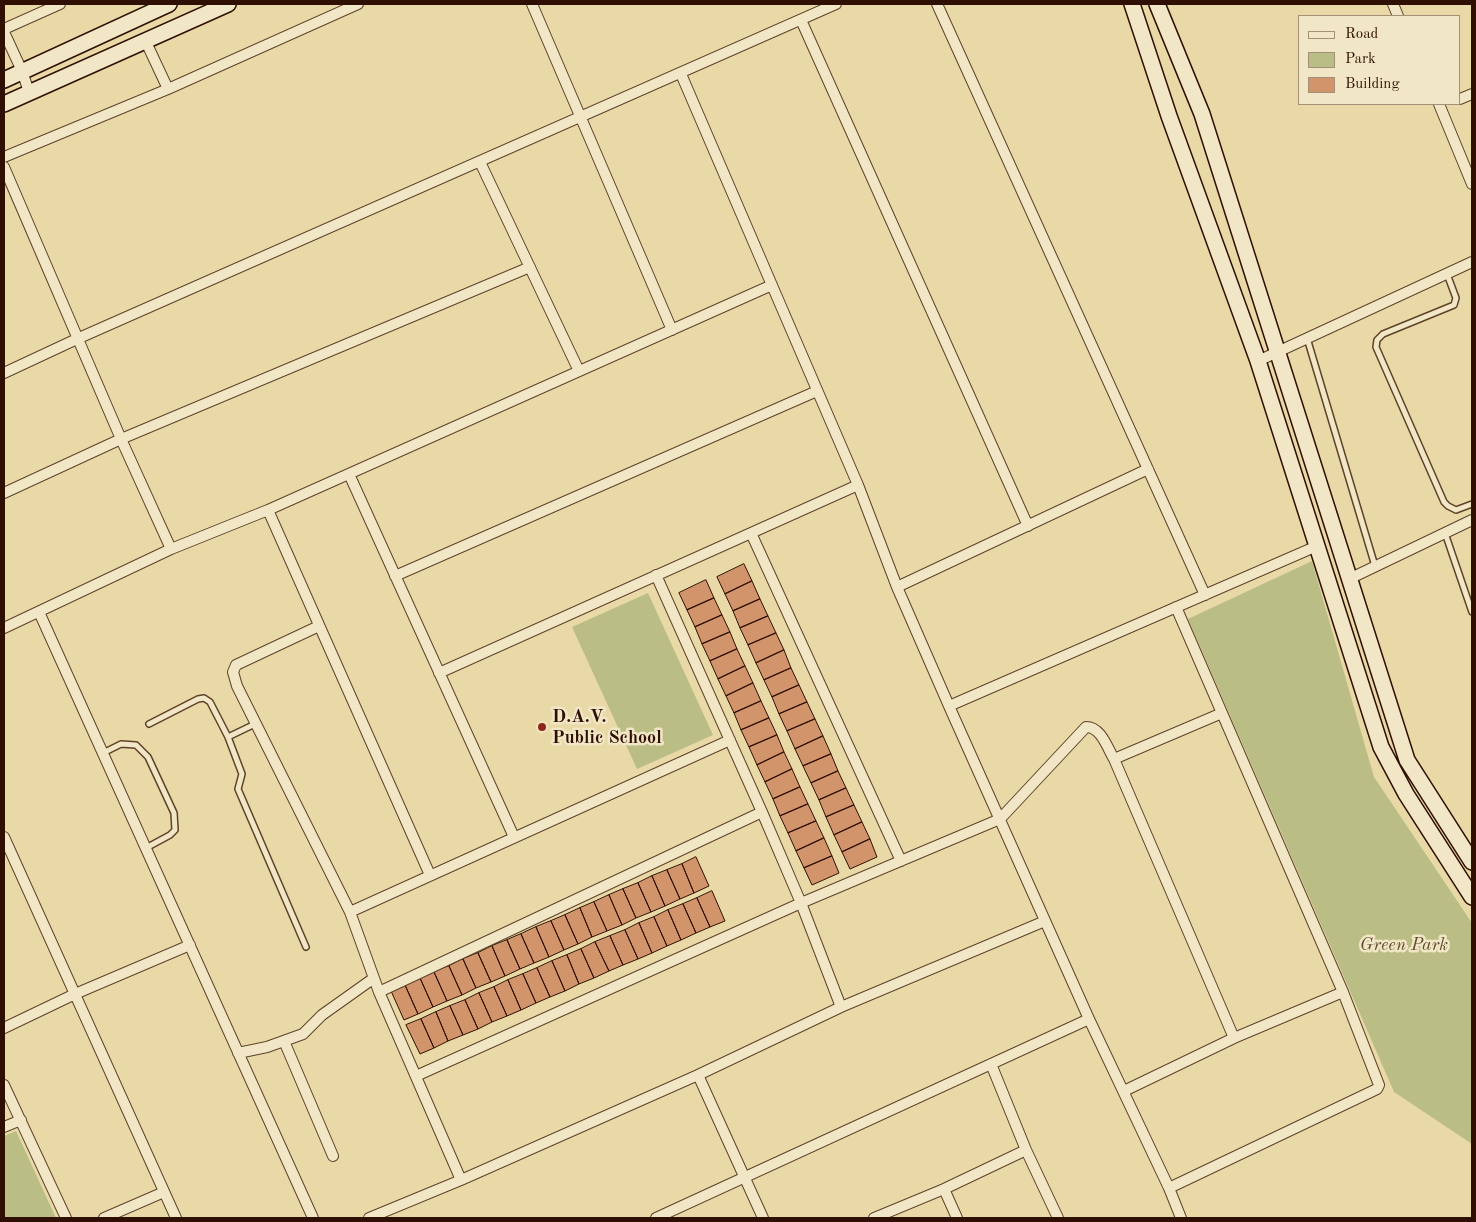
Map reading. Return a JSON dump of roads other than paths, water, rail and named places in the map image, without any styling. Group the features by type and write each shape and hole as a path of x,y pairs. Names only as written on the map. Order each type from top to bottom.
{"street":[{"path":"29,92 4,31 60,4"},
{"path":"4,80 169,4"},
{"path":"4,104 228,4"},
{"path":"4,158 168,89 358,4"},
{"path":"532,4 672,330"},
{"path":"4,373 79,338 836,4"},
{"path":"936,4 1205,595"},
{"path":"1132,4 1169,116 1258,360 1381,747 1406,794 1472,897"},
{"path":"1157,4 1202,114 1407,760 1472,862"},
{"path":"801,20 1028,526"},
{"path":"146,42 168,89"},
{"path":"681,74 858,485 896,587 1089,1019 1169,1188 1181,1218"},
{"path":"1443,105 1472,183"},
{"path":"480,162 579,371"},
{"path":"4,167 121,439 171,549"},
{"path":"1258,360 1472,262"},
{"path":"4,493 121,439 530,267"},
{"path":"4,628 171,549 268,510 772,285"},
{"path":"396,576 817,391"},
{"path":"896,587 1148,470"},
{"path":"349,474 514,837"},
{"path":"439,673 858,485"},
{"path":"268,510 430,875"},
{"path":"1349,579 1472,520"},
{"path":"751,533 901,861"},
{"path":"949,706 1317,546"},
{"path":"656,575 801,903 841,1007"},
{"path":"1169,1188 1378,1087 1379,1083 1342,992 1176,607"},
{"path":"39,612 313,1218"},
{"path":"319,626 235,667 233,672 237,686 350,912 379,992 461,1180"},
{"path":"1114,759 1222,713"},
{"path":"416,1076 801,903 1000,819 1086,727 1091,727 1097,731 1114,759 1234,1038"},
{"path":"350,912 730,740"},
{"path":"379,992 762,812"},
{"path":"4,837 176,1218"},
{"path":"369,1218 461,1180 698,1075 841,1007 1045,921"},
{"path":"4,1028 75,994 190,946"},
{"path":"238,1053 267,1047 303,1034 322,1015 374,978"},
{"path":"1124,1091 1234,1038 1342,992"},
{"path":"656,1218 672,1215 743,1177 1089,1019"},
{"path":"284,1041 333,1156"},
{"path":"991,1064 1026,1150 1058,1218"},
{"path":"698,1075 763,1218"},
{"path":"4,1086 66,1218"},
{"path":"4,1128 21,1120"},
{"path":"874,1218 944,1189 1026,1150"},
{"path":"944,1189 957,1218"},
{"path":"104,1218 164,1192"}],"lane":[{"path":"1447,273 1456,298 1454,305 1384,334 1377,340 1376,347 1444,502 1456,510 1472,504"},
{"path":"1307,338 1375,566"},
{"path":"1445,533 1472,612"},
{"path":"149,724 198,699 204,698 210,702 228,738 242,774 238,789 306,947"},
{"path":"228,738 256,724"},
{"path":"103,753 121,744 136,745 148,757 174,813 175,830 170,836 146,848"}],"place":[{"name":"D.A.V. Public School","path":"542,727"}],"park label":[{"name":"Green Park","path":"1404,945"}]}
